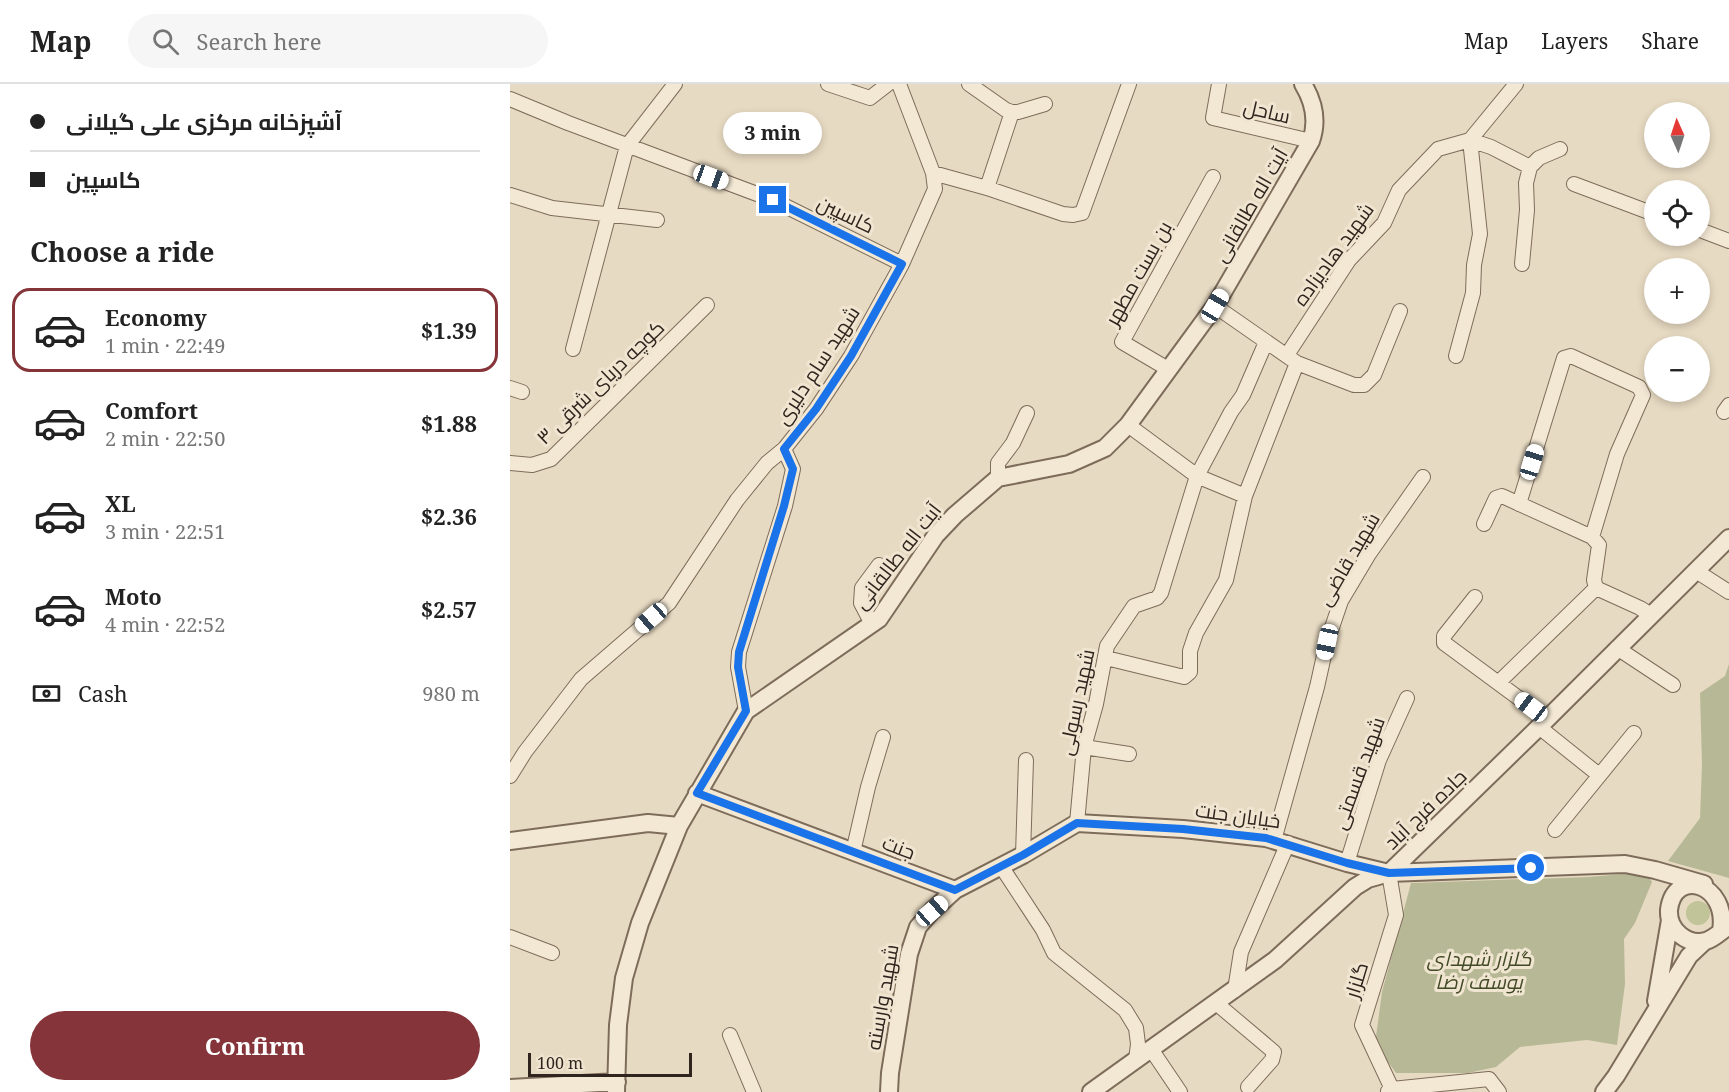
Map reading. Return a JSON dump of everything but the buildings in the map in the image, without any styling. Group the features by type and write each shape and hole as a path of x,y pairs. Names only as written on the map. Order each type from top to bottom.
{"street":[{"path":"573,349 627,146 675,84"},
{"path":"828,84 870,98 888,84"},
{"name":"شهید سام دلیری","path":"746,711 738,667 739,652 784,506 793,469 784,449 816,409 851,356 902,264 935,189 933,173 899,84"},
{"path":"969,84 1012,112 1045,104"},
{"path":"933,173 987,188 1063,214 1082,213 1129,84"},
{"name":"ساحل","path":"1219,84 1213,118 1311,141"},
{"name":"آیت اله طالقانی","path":"616,1087 618,1025 624,978 640,923 679,826 746,711 879,619 936,536 955,515 998,478 1069,464 1105,448 1128,425 1215,306 1311,141 1315,129 1315,117 1303,84"},
{"path":"1456,356 1473,293 1474,265 1480,234 1470,140 1516,84"},
{"name":"کاسپين","path":"510,99 627,146 773,200 902,264"},
{"path":"987,188 1012,112"},
{"path":"1470,140 1491,147 1530,167"},
{"name":"شهید هادیزاده","path":"1106,658 1184,677 1190,672 1190,651 1196,633 1226,580 1245,496 1292,359 1348,260 1384,223 1399,190 1438,149 1470,140"},
{"path":"1522,264 1527,210 1526,183 1530,167 1539,158 1560,149"},
{"name":"بن بست مطهر","path":"1168,369 1122,342 1214,177"},
{"path":"1574,184 1644,209"},
{"path":"510,195 552,208 657,220"},
{"path":"1710,234 1729,241"},
{"name":"کوچه دریای شرقی ۳","path":"510,463 532,465 551,459 707,305"},
{"path":"1215,306 1292,359 1353,385 1364,386 1374,375 1400,310"},
{"name":"شهید رسولی","path":"1077,823 1084,747 1096,704 1107,646 1134,606 1157,598 1161,592 1197,476 1231,412 1243,395 1266,342"},
{"path":"1519,504 1564,358 1571,356 1639,387 1643,394 1617,454 1592,537"},
{"path":"998,478 998,463 1013,443 1027,413"},
{"path":"1128,425 1197,476 1245,496"},
{"path":"510,776 525,752 580,679 669,603 737,500 767,463 784,449"},
{"name":"شهید قاضی","path":"1235,990 1241,952 1281,842 1327,642 1341,601 1369,554 1423,477"},
{"path":"1484,524 1496,498 1502,496 1592,537 1599,545 1594,579 1596,588"},
{"name":"جاده فرج آباد","path":"1091,1092 1275,960 1354,886 1389,873 1729,538"},
{"path":"872,624 861,603 861,588 879,564"},
{"path":"1696,571 1729,592"},
{"path":"1596,588 1651,615"},
{"path":"1498,683 1596,588"},
{"path":"1475,597 1444,636 1444,643 1498,683 1599,775"},
{"path":"1617,648 1672,685"},
{"name":"شهید قسمتی","path":"1347,863 1379,760 1407,698"},
{"path":"1555,830 1634,733"},
{"path":"853,852 868,787 883,737"},
{"path":"1084,747 1129,754"},
{"path":"1023,855 1026,760"},
{"name":"جنت","path":"697,793 955,890"},
{"path":"510,841 648,823 679,826"},
{"path":"955,890 1023,855 1077,823"},
{"name":"خیابان جنت","path":"1077,823 1183,829 1281,842 1347,863 1389,873"},
{"path":"1389,873 1625,864 1661,871 1715,888 1726,903 1725,928 1714,938 1705,941 1687,940 1679,935 1670,920"},
{"path":"1001,866 1043,930 1054,953 1125,1010 1136,1028 1138,1044 1136,1060"},
{"path":"1661,871 1671,902"},
{"name":"گلزار","path":"1389,873 1396,915 1362,1025 1391,1091"},
{"path":"1655,1011 1671,902 1676,894 1694,884 1715,888"},
{"name":"شهید وارسته","path":"889,1092 909,954 918,927 955,890"},
{"path":"510,937 552,953"},
{"path":"1604,1092 1689,956 1705,941"},
{"path":"1216,1004 1274,1052 1272,1060 1248,1087"},
{"path":"730,1035 754,1092"},
{"path":"1151,1049 1180,1092"},
{"path":"1391,1091 1489,1079 1499,1092"},
{"path":"510,1088 616,1087"}],"green space":[{"path":"1729,664 1729,878 1668,861 1700,818 1702,764 1700,693 1725,676"},
{"name":"گلزار شهدای یوسف رضا","path":"1645,872 1652,882 1635,923 1624,939 1625,984 1617,1045 1587,1040 1520,1047 1496,1067 1468,1073 1396,1073 1375,1044 1382,992 1411,883 1589,877"},
{"path":"1698,901 1703,902 1709,908 1709,918 1703,924 1698,925 1693,924 1687,918 1686,913 1687,908 1693,902"}],"route":[{"path":"773,200 902,264 851,356 816,409 784,449 793,469 784,506 739,652 738,667 746,711 697,793 955,890 1023,855 1077,823 1183,829 1266,838 1347,863 1389,873 1531,868"}]}
